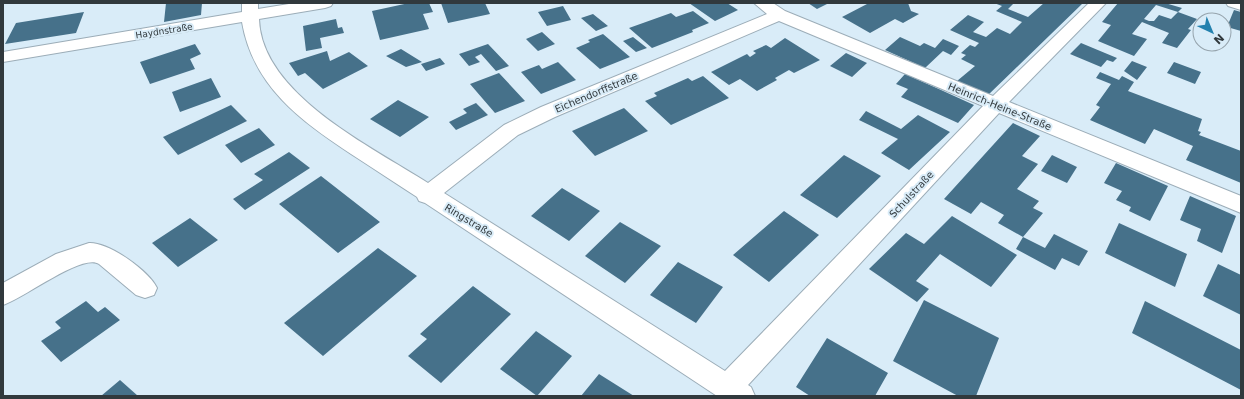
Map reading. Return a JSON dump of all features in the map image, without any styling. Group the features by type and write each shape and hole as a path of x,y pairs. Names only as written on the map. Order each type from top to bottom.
{"street":[{"name":"Haydnstraße","path":"3,57 250,10 325,3"},
{"name":"Heinrich-Heine-Straße","path":"762,3 779,15 1241,205"},
{"name":"Schulstraße","path":"734,392 996,104 1098,3"},
{"path":"1234,3 1241,5"},
{"name":"Ringstraße","path":"250,10 258,55 285,94 316,121 427,195 482,227 734,392"},
{"name":"Eichendorffstraße","path":"427,195 492,143 512,130 555,109 779,15"},
{"path":"3,295 55,266 87,252 99,252 145,288"}],"building":[{"path":"166,3 202,3 201,15 164,22"},
{"path":"409,3 429,3 433,12 423,14 429,29 380,40 372,11"},
{"path":"441,3 485,3 490,14 448,23"},
{"path":"689,3 727,3 738,10 715,21"},
{"path":"808,3 829,3 817,9"},
{"path":"908,3 911,11 919,14 903,23 895,19 870,33 842,17 867,4"},
{"path":"994,3 1014,3 1008,9 1028,17 1044,3 1083,3 987,96 957,81 975,66 961,59 966,55 961,53 970,45 975,47 979,43 950,30 968,15 984,22 973,32 986,37 997,28 1010,34 1022,22 996,11 1002,6"},
{"path":"1118,3 1165,3 1182,8 1178,12 1192,17 1192,25 1188,29 1191,30 1177,48 1162,43 1169,33 1142,22 1132,34 1147,39 1134,56 1098,41 1111,25 1102,22","holes":["1156,5 1178,12 1171,19 1159,15 1154,21 1144,19"]},
{"path":"563,6 571,20 547,26 538,12"},
{"path":"1234,10 1241,12 1241,31 1232,28 1232,15"},
{"path":"693,11 709,23 692,30 693,32 652,48 629,28 671,13 676,17"},
{"path":"84,12 76,33 5,44 16,23"},
{"path":"593,14 608,26 596,31 581,18"},
{"path":"336,19 338,28 342,27 344,33 320,38 322,48 306,51 303,26"},
{"path":"542,32 555,44 538,51 526,39"},
{"path":"603,34 630,57 600,69 576,48 590,42 588,40"},
{"path":"633,37 647,48 636,52 623,41"},
{"path":"900,37 920,46 924,43 935,48 943,39 959,46 951,55 943,51 925,68 885,50"},
{"path":"785,38 820,60 794,73 789,70 775,78 777,80 757,91 740,79 729,85 711,72 747,54 750,57 756,53 753,51 766,45 771,48"},
{"path":"1081,43 1117,58 1113,62 1107,60 1101,67 1070,54"},
{"path":"195,44 201,54 190,59 195,69 150,84 140,62"},
{"path":"488,44 509,66 496,71 481,54 475,57 480,62 469,66 459,54"},
{"path":"401,49 422,62 406,67 386,56"},
{"path":"327,51 330,61 349,52 368,66 323,89 305,73 298,76 289,63"},
{"path":"846,53 867,63 852,77 830,66"},
{"path":"440,58 445,64 426,71 421,64"},
{"path":"1132,61 1147,67 1137,80 1124,71"},
{"path":"558,62 576,80 541,94 521,72 539,65 542,69"},
{"path":"1174,62 1201,72 1195,84 1167,73"},
{"path":"1100,72 1119,80 1122,76 1134,82 1128,91 1202,119 1198,131 1201,132 1199,135 1241,151 1241,183 1186,160 1193,146 1154,129 1145,144 1090,120 1100,107 1096,105 1111,84 1096,78"},
{"path":"499,73 525,101 495,113 470,84"},
{"path":"905,74 974,105 958,123 901,97 908,89 896,84"},
{"path":"703,76 729,98 671,125 645,101 657,96 654,93 688,78 692,81"},
{"path":"211,78 221,97 180,112 172,92"},
{"path":"398,100 429,117 400,137 370,119"},
{"path":"476,103 488,115 456,130 449,122 467,113 463,109"},
{"path":"231,105 247,121 178,155 163,137"},
{"path":"624,108 648,131 595,156 572,131"},
{"path":"866,111 901,129 918,115 950,132 909,170 881,153 898,139 859,120"},
{"path":"1013,123 1040,136 1022,156 1038,164 1017,189 1039,201 1033,208 1043,213 1023,237 998,223 1004,215 981,202 971,214 944,199"},
{"path":"259,128 275,145 241,163 225,145"},
{"path":"289,152 310,168 245,210 233,199 263,180 254,174"},
{"path":"844,155 881,176 837,218 800,195"},
{"path":"1052,155 1077,167 1067,183 1041,171"},
{"path":"1116,163 1168,186 1150,221 1129,211 1131,207 1116,200 1122,191 1104,183"},
{"path":"321,176 380,222 338,253 279,204"},
{"path":"562,188 600,211 569,241 531,216"},
{"path":"1190,196 1236,216 1222,253 1197,241 1201,229 1180,220"},
{"path":"784,211 819,235 769,282 733,255"},
{"path":"952,216 1017,255 991,287 940,254 916,281 929,289 917,302 869,269 906,233 924,244"},
{"path":"190,218 218,240 178,267 152,243"},
{"path":"620,222 661,246 625,283 585,256"},
{"path":"1119,223 1187,254 1175,287 1105,253"},
{"path":"1054,234 1088,251 1079,266 1062,258 1055,270 1016,249 1023,237 1045,248"},
{"path":"378,248 417,276 323,356 284,323"},
{"path":"678,262 723,287 696,323 650,295"},
{"path":"1218,264 1241,275 1241,315 1203,296"},
{"path":"473,286 511,314 441,383 408,356 427,339 420,334"},
{"path":"924,300 999,338 976,396 958,396 893,361"},
{"path":"86,301 98,312 105,307 120,320 61,362 41,341 61,328 55,322"},
{"path":"1145,301 1241,350 1241,390 1132,333"},
{"path":"536,331 572,356 537,396 500,369"},
{"path":"827,338 888,373 875,396 810,396 796,387"},
{"path":"599,374 634,396 581,396"},
{"path":"120,380 138,396 101,396"}]}
